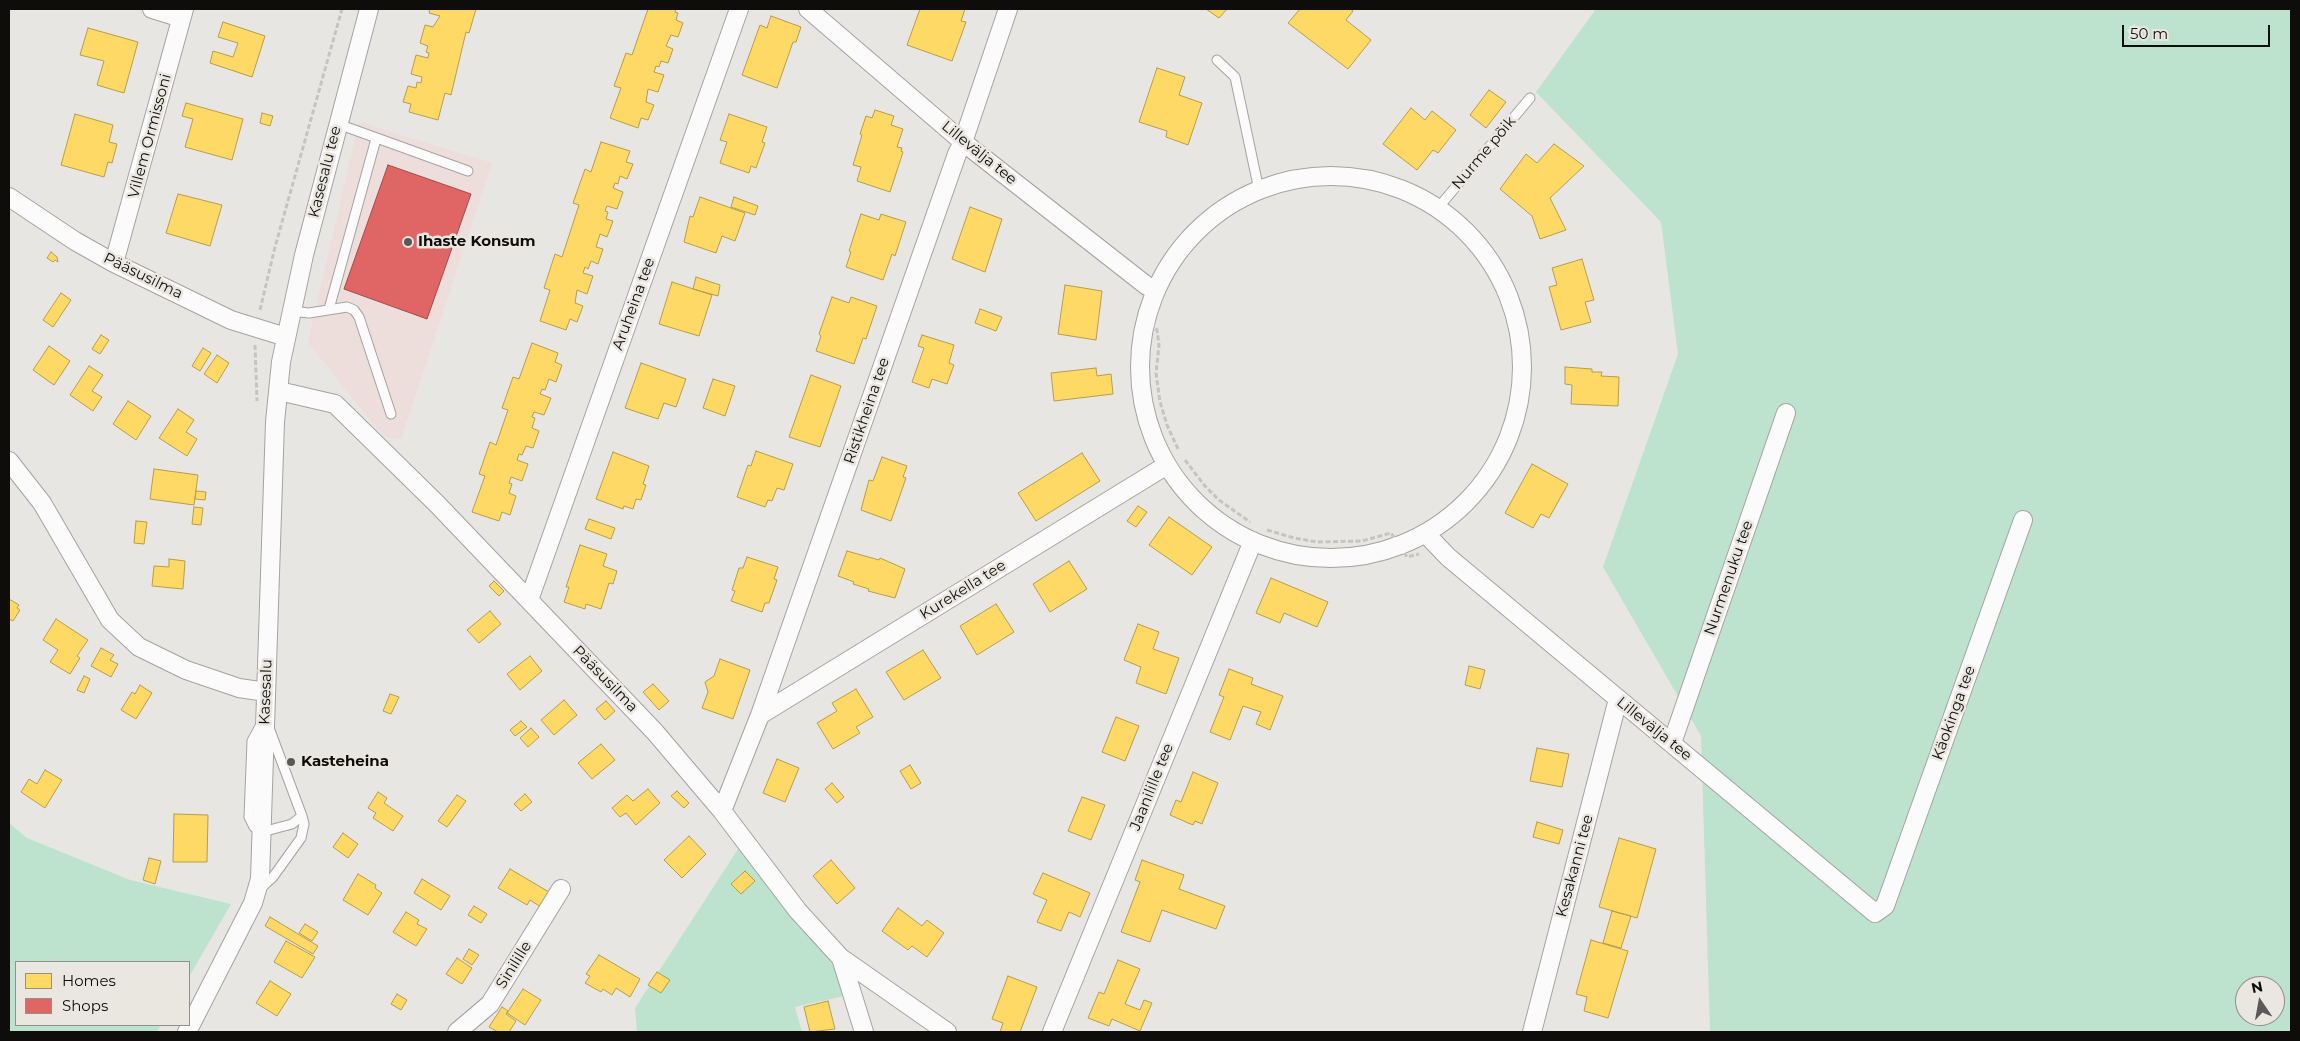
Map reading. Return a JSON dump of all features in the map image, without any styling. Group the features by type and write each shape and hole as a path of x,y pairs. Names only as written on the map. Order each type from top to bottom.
{"street":[{"path":"152,9 183,13"},
{"name":"Kasesalu tee","path":"286,337 338,124 369,9"},
{"name":"Aruheina tee","path":"529,600 738,9"},
{"name":"Lillevälja tee","path":"808,9 963,142 1147,286 1156,289"},
{"name":"Ristikheina tee","path":"722,811 760,715 963,142 1008,9"},
{"name":"Villem Ormissoni","path":"114,263 183,13"},
{"path":"1322,176 1369,179 1405,190 1438,208 1472,237 1489,258 1507,290 1518,324 1523,360 1521,396 1512,431 1497,464 1476,493 1449,518 1426,534 1401,545 1378,552 1336,558 1294,554 1256,531 1227,528 1204,510 1183,488 1166,465 1153,437 1144,408 1140,378 1140,355 1146,317 1156,289 1174,257 1198,229 1226,207 1258,190 1294,179 1322,176"},
{"name":"Pääsusilma","path":"9,197 75,242 114,263 231,320 286,337"},
{"name":"Kasesalu","path":"187,1032 253,904 260,879 275,422 286,337"},
{"name":"Pääsusilma","path":"279,391 335,404 436,504 656,732 722,811 798,911 841,958 864,1032"},
{"name":"Nurmenuku tee","path":"1672,743 1786,413"},
{"path":"9,461 42,502 110,620 139,647 186,670 239,688 266,692"},
{"name":"Kurekella tee","path":"760,715 1166,465"},
{"name":"Käokinga tee","path":"1885,906 2023,520"},
{"name":"Jaanilille tee","path":"1052,1032 1256,531"},
{"name":"Lillevälja tee","path":"1426,534 1448,557 1875,913 1885,906"},
{"name":"Kesakanni tee","path":"1532,1032 1618,699"},
{"name":"Sinilille","path":"457,1032 490,1004 561,889"},
{"path":"841,958 947,1032"}],"lane":[{"path":"1217,60 1235,77 1258,190"},
{"name":"Nurme põik","path":"1438,208 1530,98"},
{"path":"338,124 468,171"},
{"path":"329,309 376,139"},
{"path":"291,311 309,313 347,307 354,310 359,317 391,414"},
{"path":"256,893 273,876 301,838 304,824 265,717"},
{"path":"262,832 292,824 302,816"}],"path":[{"path":"1146,317 1157,330 1159,346 1156,373 1160,402 1167,425 1179,452 1204,486 1219,500 1256,531 1317,542 1362,541 1390,532 1408,557 1416,553 1424,555"}],"shaded area":[{"path":"359,122 492,163 401,439 387,438 373,424 308,342"}],"green space":[{"path":"1596,9 2291,9 2291,1032 1710,1032 1701,736 1603,567 1678,354 1661,222 1536,92"},
{"path":"9,823 27,838 130,880 231,904 190,975 190,961 15,961 15,1026 160,1026 157,1032 9,1032"},
{"path":"740,846 795,912 834,966 844,996 795,1007 802,1032 637,1032 635,1008"}],"building: Homes":[{"path":"430,9 476,9 469,33 466,32 451,95 445,93 438,120 409,112 411,104 403,102 408,86 416,88 417,82 421,83 422,77 411,74 416,55 428,58 429,53 426,52 428,46 420,43 425,25 433,27 440,16 429,13"},
{"path":"648,9 676,9 675,12 678,13 676,20 683,23 678,37 671,35 666,46 673,49 668,63 661,61 659,67 656,66 654,72 664,75 658,92 648,89 646,102 654,105 648,120 641,118 638,128 610,118 621,88 614,86 626,53 632,55"},
{"path":"920,9 965,9 961,21 966,22 952,61 907,45"},
{"path":"1206,9 1227,9 1219,18"},
{"path":"1300,9 1350,9 1353,11 1346,20 1371,40 1348,69 1288,23"},
{"path":"771,16 801,27 796,42 793,42 777,88 742,75 760,25 767,28"},
{"path":"223,22 265,36 252,77 210,63 213,51 233,57 238,43 218,37"},
{"path":"88,28 138,42 124,93 97,85 104,61 80,55"},
{"path":"1157,68 1185,77 1179,95 1202,103 1188,145 1166,137 1167,131 1139,122"},
{"path":"1489,90 1506,102 1486,128 1470,115"},
{"path":"186,103 243,119 232,160 185,147 193,119 182,116"},
{"path":"1411,108 1425,120 1432,111 1456,130 1438,153 1433,150 1417,170 1383,144"},
{"path":"875,110 894,116 891,125 903,129 897,147 902,148 901,151 903,152 890,192 857,181 861,167 853,165 866,116 872,118"},
{"path":"262,113 273,116 270,126 260,123"},
{"path":"75,114 113,125 109,142 117,144 112,163 108,162 104,177 61,165"},
{"path":"729,114 767,127 762,142 765,143 756,168 751,166 749,173 720,163 727,142 720,140"},
{"path":"601,142 630,151 626,162 633,164 627,179 620,176 618,184 615,183 613,188 623,192 617,209 607,206 605,211 608,212 606,219 613,221 607,237 600,234 596,247 603,249 598,264 591,261 588,269 585,267 583,273 593,276 587,294 577,290 575,303 583,306 577,322 570,319 566,330 540,321 550,290 544,288 555,254 562,257 579,205 573,203 585,169 591,172"},
{"path":"1554,144 1584,166 1550,198 1566,230 1540,239 1532,216 1500,189 1526,154 1537,163"},
{"path":"178,194 222,205 210,246 166,233"},
{"path":"700,197 745,213 735,241 722,236 716,253 684,242 690,216 693,217"},
{"path":"734,197 758,206 755,215 731,207"},
{"path":"970,207 1002,219 985,272 952,259"},
{"path":"861,214 879,220 881,214 906,222 895,256 892,254 883,280 846,267"},
{"path":"51,252 57,257 58,262 55,260 53,262 47,258"},
{"path":"1582,259 1594,300 1585,302 1591,322 1561,330 1549,287 1557,285 1552,268"},
{"path":"696,277 720,285 718,296 693,289"},
{"path":"672,282 712,295 699,336 659,324"},
{"path":"1065,285 1102,291 1096,340 1058,334"},
{"path":"61,293 71,300 53,327 43,320"},
{"path":"832,297 849,303 851,297 877,306 866,339 863,338 854,364 816,351 821,336 819,334"},
{"path":"980,309 1002,317 996,331 975,323"},
{"path":"101,335 109,340 100,354 92,349"},
{"path":"922,335 954,345 949,363 954,365 947,384 932,379 929,388 912,382 924,348 918,346"},
{"path":"532,343 558,353 555,362 562,365 556,382 549,379 545,390 542,389 540,394 551,398 544,415 534,412 532,417 535,418 532,428 539,431 533,448 526,446 522,455 519,454 517,460 528,464 522,481 511,477 509,483 512,484 509,493 516,496 510,515 502,512 499,521 472,512 485,476 479,474 490,442 496,445 508,410 502,408 513,377 519,379"},
{"path":"49,346 70,361 54,385 33,370"},
{"path":"203,348 211,353 200,371 192,366"},
{"path":"217,355 229,363 217,383 204,374"},
{"path":"641,363 686,379 676,407 664,403 658,419 625,408"},
{"path":"89,366 103,375 92,391 102,397 93,411 70,395"},
{"path":"1565,367 1592,369 1592,372 1602,372 1601,376 1619,377 1618,406 1571,404 1572,385 1565,384"},
{"path":"1096,368 1097,376 1111,374 1113,394 1054,401 1051,373"},
{"path":"811,375 841,386 820,447 789,437"},
{"path":"713,379 735,386 725,416 703,408"},
{"path":"128,401 151,416 136,440 113,424"},
{"path":"178,409 194,420 186,432 197,439 187,456 159,438"},
{"path":"756,451 793,464 784,490 777,488 772,501 768,500 765,507 737,497 748,465 751,466"},
{"path":"613,452 649,466 643,484 646,485 641,500 636,499 633,509 624,506 623,509 596,499"},
{"path":"1082,453 1100,481 1036,521 1018,493"},
{"path":"882,457 907,466 903,477 906,478 891,521 861,510 869,480 873,481"},
{"path":"1532,464 1568,484 1549,518 1541,514 1533,528 1505,513"},
{"path":"154,469 198,475 194,505 150,499"},
{"path":"196,491 206,492 205,500 195,499"},
{"path":"1138,506 1147,512 1136,527 1127,521"},
{"path":"194,507 203,508 201,525 192,524"},
{"path":"1169,517 1212,547 1192,575 1149,545"},
{"path":"589,519 615,528 611,539 585,529"},
{"path":"136,521 147,522 144,544 134,543"},
{"path":"580,545 607,554 603,566 617,571 613,584 609,583 601,609 586,604 585,609 564,602 569,587 566,587"},
{"path":"847,551 879,560 880,558 905,569 895,598 868,591 869,589 853,584 854,582 838,576"},
{"path":"747,557 778,567 774,579 777,580 769,603 765,603 762,612 731,601 735,591 732,590 739,568 743,568"},
{"path":"169,559 185,561 183,589 152,586 154,566 169,567"},
{"path":"1069,561 1087,589 1050,612 1033,584"},
{"path":"1271,578 1328,602 1317,627 1284,613 1280,623 1256,613"},
{"path":"494,581 504,591 499,596 489,586"},
{"path":"9,599 19,605 17,608 20,610 13,621 9,619"},
{"path":"996,604 1014,632 977,655 960,626"},
{"path":"490,611 501,624 479,643 467,630"},
{"path":"56,619 88,640 77,656 80,658 70,674 50,662 58,650 43,640"},
{"path":"1138,624 1159,632 1153,649 1179,658 1166,694 1136,683 1141,667 1124,660"},
{"path":"101,648 114,655 110,660 118,664 111,677 91,666"},
{"path":"923,650 941,678 904,700 886,672"},
{"path":"530,656 542,671 520,690 507,674"},
{"path":"720,659 750,670 733,719 702,708 708,692 705,682 714,676"},
{"path":"1469,666 1485,670 1480,689 1465,685"},
{"path":"1229,669 1253,678 1251,684 1283,696 1270,730 1256,724 1261,712 1243,706 1230,740 1210,732 1224,697 1219,695"},
{"path":"84,676 90,679 84,693 77,690"},
{"path":"653,684 669,701 659,710 643,692"},
{"path":"140,685 152,693 136,719 121,710 132,692 135,694"},
{"path":"856,689 873,717 856,727 860,733 833,749 817,723 837,711 832,703"},
{"path":"390,694 399,697 391,714 383,711"},
{"path":"564,700 577,715 554,735 541,720"},
{"path":"606,701 615,711 605,720 596,709"},
{"path":"1116,717 1139,726 1125,761 1102,752"},
{"path":"521,721 527,727 515,736 510,730"},
{"path":"531,728 539,737 528,747 520,738"},
{"path":"601,744 615,760 592,779 578,763"},
{"path":"1537,748 1569,754 1562,787 1530,781"},
{"path":"777,759 799,768 785,802 763,793"},
{"path":"910,765 921,783 911,789 900,771"},
{"path":"45,770 62,780 45,808 21,792 29,779 37,784"},
{"path":"1193,772 1218,783 1202,824 1195,821 1193,825 1170,815 1176,800 1181,802"},
{"path":"832,783 844,797 837,803 825,789"},
{"path":"648,789 660,803 636,825 626,813 620,817 612,808 627,795 633,801"},
{"path":"677,791 689,803 684,808 671,796"},
{"path":"378,792 387,798 384,803 403,816 393,831 373,818 376,813 368,808"},
{"path":"525,794 532,802 521,811 514,804"},
{"path":"457,795 466,801 447,827 438,821"},
{"path":"1082,797 1105,805 1091,840 1068,831"},
{"path":"174,814 208,815 207,862 173,862"},
{"path":"1537,822 1563,830 1559,844 1533,837"},
{"path":"343,833 358,844 348,858 333,847"},
{"path":"689,836 706,854 682,878 664,860"},
{"path":"1619,838 1656,849 1637,918 1599,907"},
{"path":"149,858 161,861 155,884 143,880"},
{"path":"831,860 855,888 837,904 813,876"},
{"path":"1142,860 1184,875 1179,889 1225,906 1216,929 1162,910 1150,942 1121,932 1140,882 1135,880"},
{"path":"510,869 549,892 541,907 530,900 527,905 498,888"},
{"path":"745,871 755,881 741,894 731,884"},
{"path":"1043,873 1090,893 1080,917 1069,912 1061,931 1037,922 1047,900 1033,894"},
{"path":"358,874 376,885 375,888 382,893 368,915 343,900"},
{"path":"422,879 450,896 441,910 414,893"},
{"path":"474,906 487,914 481,923 468,915"},
{"path":"898,908 922,926 927,920 944,933 927,957 912,946 908,950 882,931"},
{"path":"1612,911 1631,916 1621,948 1603,943"},
{"path":"406,912 419,920 417,924 427,929 416,946 393,932"},
{"path":"270,917 318,946 313,954 265,926"},
{"path":"305,924 318,932 312,941 299,933"},
{"path":"1591,940 1628,951 1608,1018 1584,1011 1587,997 1576,994"},
{"path":"286,941 315,957 302,978 274,962"},
{"path":"469,949 479,955 472,965 463,959"},
{"path":"599,955 640,979 630,997 616,988 612,995 603,989 601,992 585,983 590,976 586,974"},
{"path":"457,958 472,968 462,984 446,974"},
{"path":"1118,960 1140,969 1125,1004 1140,1010 1144,1000 1152,1003 1140,1031 1112,1019 1109,1026 1088,1018 1099,992 1104,994"},
{"path":"657,972 670,980 661,993 648,985"},
{"path":"1008,976 1037,987 1020,1032 1000,1032 1003,1023 992,1019"},
{"path":"270,981 291,994 277,1016 256,1003"},
{"path":"523,989 541,1000 525,1025 507,1013"},
{"path":"397,994 407,1000 401,1010 391,1004"},
{"path":"828,1001 835,1029 810,1032 804,1007"},
{"path":"502,1007 508,1011 506,1014 516,1021 509,1032 498,1032 489,1027"}],"building: Shops":[{"name":"Ihaste Konsum","path":"388,165 471,194 427,319 344,289"}],"place":[{"name":"Ihaste Konsum","path":"408,242"},
{"name":"Kasteheina","path":"291,762"}]}
